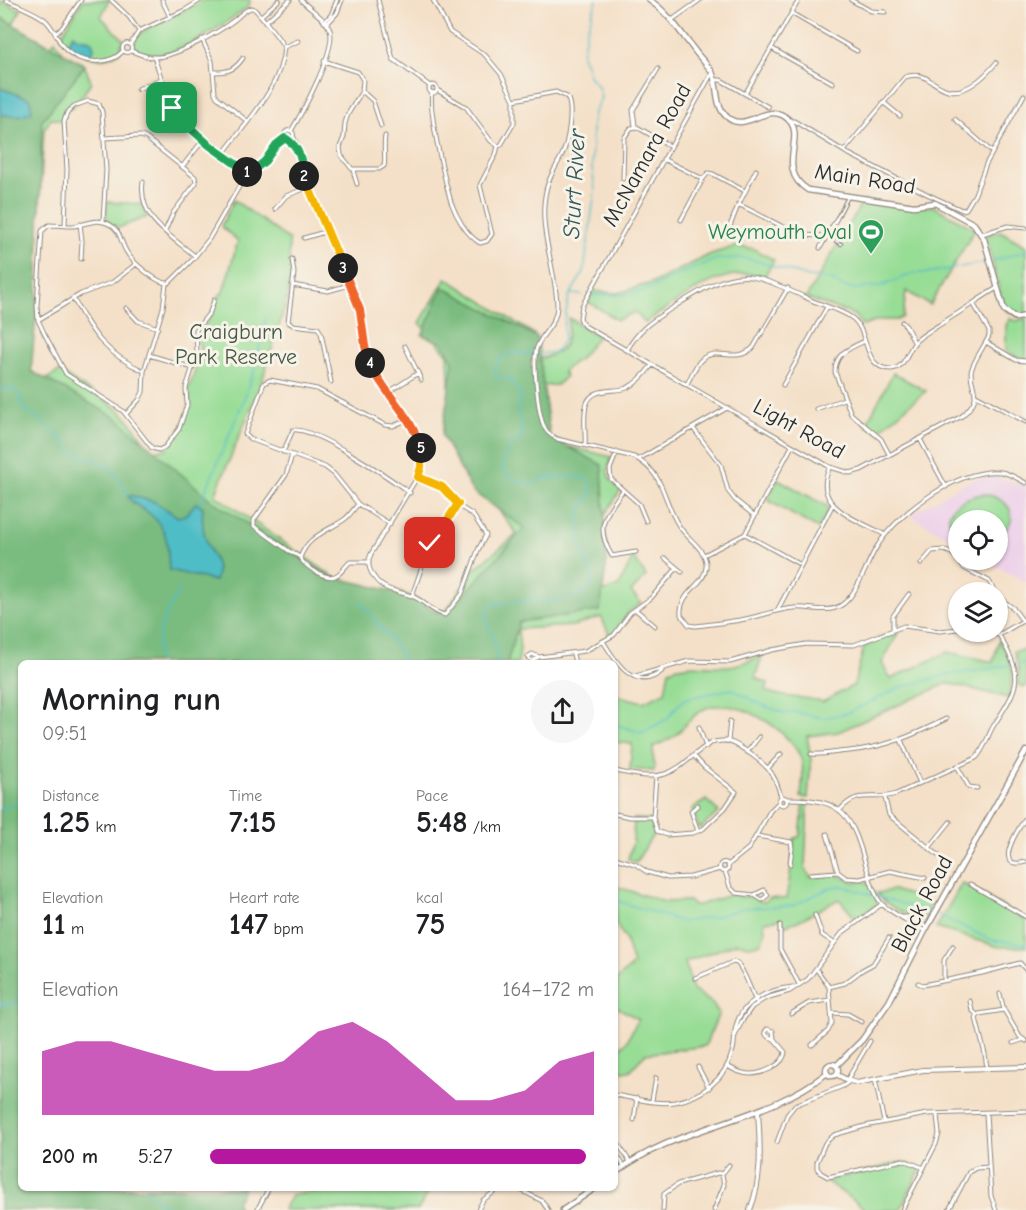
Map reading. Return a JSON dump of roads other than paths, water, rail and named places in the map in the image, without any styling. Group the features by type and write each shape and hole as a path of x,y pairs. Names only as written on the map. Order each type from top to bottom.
{"main road":[{"path":"649,0 671,20 712,73 719,106 731,120 745,122 770,112 776,112 790,121"},
{"name":"Main Road","path":"790,121 793,131 792,170 800,184 808,190 914,206 936,201 974,224 982,234"},
{"path":"982,234 1002,305 1009,315 1016,318 1026,316"},
{"name":"Black Road","path":"836,1066 862,1040 889,1002 926,929 1026,751"},
{"path":"829,1064 836,1066 836,1074 830,1076 827,1073 829,1064"},
{"path":"618,1171 650,1149 792,1097 827,1073"},
{"path":"565,1210 591,1191"}],"street":[{"path":"6,0 46,21 67,50 84,60 104,61 117,57 123,51 124,44 130,45"},
{"path":"56,32 62,28 81,0"},
{"path":"111,0 129,17 139,32"},
{"path":"162,0 170,17"},
{"path":"131,51 130,45 139,32 201,0"},
{"path":"261,16 279,0"},
{"path":"265,22 290,0"},
{"path":"291,131 309,99 332,40 326,23 301,0"},
{"path":"326,23 337,0"},
{"path":"326,23 337,13 342,0"},
{"path":"378,0 393,59 430,86 439,147 452,203 473,239 484,243 492,234 480,185 498,147 514,123 514,100 501,74 490,60 450,32 433,0"},
{"path":"671,20 700,0"},
{"path":"745,94 799,0"},
{"path":"851,0 871,11 885,12"},
{"path":"123,51 154,57 172,55 233,22 249,9 257,10 284,47"},
{"path":"791,13 857,51"},
{"path":"202,39 215,72 214,89 217,97 247,121"},
{"path":"284,47 298,41"},
{"path":"223,154 275,81 284,47"},
{"path":"771,48 832,83"},
{"path":"154,57 173,112 249,174"},
{"path":"215,72 227,72 237,67 243,58"},
{"path":"324,61 361,74 363,80 362,91 348,114 340,152 350,167 355,169 378,169 385,165"},
{"path":"847,152 883,102 905,77 920,75 946,89 959,90 976,82 996,63"},
{"path":"635,126 633,110 658,69"},
{"name":"McNamara Road","path":"580,318 582,306 712,73"},
{"path":"138,89 162,79"},
{"path":"714,80 721,80 768,107"},
{"path":"430,86 435,85 437,90 466,106 491,141 498,147"},
{"path":"432,92 437,90"},
{"path":"362,91 373,101 381,126"},
{"path":"514,100 556,92 567,97 571,106 565,147 549,178 544,199 556,313 553,324 538,344 535,360 544,427 557,439 639,459 660,482 678,524 704,555 705,573 682,604 681,615 689,625 712,624 794,608 827,610 834,608 846,602 885,535 916,506 946,487 966,478 996,472 1004,473 1026,483"},
{"path":"790,121 936,201 962,210 966,209 975,194 986,164 1024,95"},
{"path":"64,225 67,169 64,117 83,101 94,102 102,108 106,170 103,221"},
{"path":"883,102 900,116"},
{"path":"955,119 992,153"},
{"path":"635,126 670,147"},
{"path":"623,179 624,138 635,126"},
{"path":"291,131 309,175 309,187 360,310 368,357 373,370 409,419 421,448 421,467 418,477 371,554 369,562 373,574 382,586 394,592 412,596 444,615 457,602 467,585 478,550 486,535 473,515 458,504 442,487 418,477"},
{"path":"291,131 284,132 286,139 298,149"},
{"path":"104,138 141,136 195,177 196,183 173,213 165,231"},
{"path":"214,300 210,312 196,330 197,354 186,388 187,405 179,429 165,447 159,450 152,448 126,414 116,405 66,374 38,320 42,231 49,225 103,221 116,229 126,253 136,264 166,284 172,281 209,239 238,186 265,161 276,145 293,136"},
{"path":"385,136 383,152 385,165 389,169"},
{"path":"182,167 204,139"},
{"path":"663,159 703,179"},
{"path":"355,169 357,184"},
{"path":"730,226 738,204 756,170"},
{"path":"681,220 708,173 745,191"},
{"path":"143,182 142,199 147,213 156,224 195,256"},
{"path":"275,209 286,195 309,187"},
{"path":"820,248 849,196"},
{"path":"738,204 799,236 827,236 840,244"},
{"path":"80,224 81,260"},
{"path":"982,234 1008,226 1026,228"},
{"path":"304,238 328,231"},
{"path":"291,259 294,273 288,322 293,325 318,328 331,382"},
{"path":"38,320 73,298 113,282 136,264"},
{"path":"627,350 646,325 709,285 740,275 758,277 788,288 855,320 876,365 893,369 901,366 914,342 997,288"},
{"path":"126,414 143,392 144,371 158,328 166,284"},
{"path":"292,285 328,291 350,285"},
{"path":"687,384 700,360 710,355 746,355 753,348 788,288"},
{"path":"73,298 98,340 118,358 144,371"},
{"path":"973,303 989,331 971,372 976,395 1026,422"},
{"path":"783,385 826,307"},
{"path":"126,308 138,321 158,328"},
{"name":"Light Road","path":"580,318 583,325 792,446 830,467 850,473 861,470 962,416 970,408 976,395"},
{"path":"902,322 914,342"},
{"path":"865,341 845,350 836,365 836,372 851,414 881,439 889,454"},
{"path":"986,342 1016,360 1026,361"},
{"path":"408,352 410,345"},
{"path":"405,346 420,380"},
{"path":"149,355 193,368"},
{"path":"585,445 588,401 600,391 625,389 632,385 652,364"},
{"path":"389,392 418,373"},
{"path":"390,524 358,504 330,470 320,464 250,439 244,434 264,383 270,380 317,389 385,425 393,426 409,419"},
{"path":"816,409 844,399"},
{"path":"639,459 727,408"},
{"path":"693,428 721,465 728,491 735,500 755,516"},
{"path":"285,452 292,430 308,432 386,475 410,493"},
{"path":"920,439 946,487"},
{"path":"704,555 746,534 792,446"},
{"path":"617,452 611,465 610,475 615,483 639,504 646,521"},
{"path":"292,455 286,475 254,520 254,526 300,557 303,562 319,573 330,576 338,574 350,562 369,562"},
{"path":"830,467 825,477 824,487 832,506 885,535"},
{"path":"623,490 603,520 602,536 612,556 636,552"},
{"path":"300,557 317,534 343,520 358,504"},
{"path":"412,596 430,543 458,504"},
{"path":"777,611 832,506"},
{"path":"746,534 801,565"},
{"path":"921,564 932,551 944,550 953,554 964,568 990,582"},
{"path":"665,558 682,572"},
{"path":"539,657 585,651 603,641 618,631 630,613 651,598 678,568"},
{"path":"893,630 893,616 909,594"},
{"path":"1008,604 1024,620 1008,630"},
{"path":"635,609 652,625 647,630"},
{"path":"618,664 621,669 636,676 689,662 730,662 772,650 806,644 854,645 904,626 948,630"},
{"path":"603,641 615,660"},
{"path":"840,810 847,802 855,798 865,796 885,798 976,758 982,752 992,728 1012,697 1016,677 1014,665 1002,642"},
{"path":"573,654 574,660"},
{"path":"812,754 826,755 864,750 901,740 946,719"},
{"path":"728,741 730,721"},
{"path":"699,727 706,747"},
{"path":"747,752 759,737"},
{"path":"901,740 920,783"},
{"path":"618,771 656,776 678,768 718,741 728,741 747,752 773,774 781,797 786,800 824,801 840,810 855,830 872,887 882,904 926,929"},
{"path":"768,769 781,754"},
{"path":"656,776 655,827 661,834 698,832 714,820 735,792 694,756"},
{"path":"957,766 969,787 978,788"},
{"path":"725,871 728,865 744,853 757,836 770,811 781,797"},
{"path":"885,798 889,814 939,856"},
{"path":"779,802 784,805 786,800"},
{"path":"698,805 691,811 698,832"},
{"path":"618,815 654,817"},
{"path":"1026,817 1008,848 1007,854 1015,862 1026,862"},
{"path":"929,848 950,822"},
{"path":"827,834 838,872"},
{"path":"757,836 790,842 792,848 790,864"},
{"path":"618,859 635,864 647,872 668,878 691,877 720,868 725,871 733,891 743,895 754,895"},
{"path":"720,868 722,862 728,865"},
{"path":"810,874 838,872 851,879 870,877 890,871 925,878"},
{"path":"970,884 1026,917"},
{"path":"618,1095 675,1102 709,1088 722,1075 727,1066 733,1052 735,1027 741,1015 773,991 794,987 808,979 842,933 882,904"},
{"path":"815,915 822,935 834,943"},
{"path":"780,925 780,949 799,985"},
{"path":"829,987 845,983 873,964 889,938"},
{"path":"944,980 944,960 953,946"},
{"path":"695,978 737,963 741,966 747,984 757,1001"},
{"path":"918,983 944,980 1020,963 1026,970"},
{"path":"812,1045 828,1032 832,1023 829,987 816,969"},
{"path":"1000,994 1004,1010 1024,1040 1013,1043"},
{"path":"791,1014 809,1003 830,1000"},
{"path":"970,1001 972,1010 977,1015 987,1068"},
{"path":"977,1015 1004,1010"},
{"path":"832,1013 848,1014 862,1022"},
{"path":"727,1066 739,1073 752,1075 779,1064 785,1057 785,1052 774,1039"},
{"path":"777,1142 787,1115 795,1105 843,1086 870,1041"},
{"path":"836,1074 857,1083 923,1070 1026,1066"},
{"path":"698,1067 709,1088"},
{"path":"652,1101 656,1078"},
{"path":"875,1079 884,1122"},
{"path":"634,1120 637,1098"},
{"path":"750,1210 758,1183 760,1163 758,1111"},
{"path":"924,1168 903,1160 828,1178 821,1173 818,1162 827,1139 834,1135 884,1122 927,1114 1026,1111"},
{"path":"986,1113 991,1196 996,1210"},
{"path":"902,1210 936,1144 939,1134 937,1115"},
{"path":"618,1144 630,1162"},
{"path":"618,1157 624,1166"},
{"path":"714,1210 724,1185 722,1174 729,1165"},
{"path":"949,1210 969,1172 976,1168 989,1167"},
{"path":"663,1210 664,1194 678,1184 718,1173 722,1174"},
{"path":"257,1210 267,1191"},
{"path":"478,1210 483,1200 496,1191"},
{"path":"523,1191 542,1201 548,1210"}],"water":[{"path":"73,34 78,38 91,40 94,48 92,52 85,54 74,50 68,43"},
{"path":"0,88 30,99 32,112 18,116 0,115"},
{"path":"129,495 155,502 178,517 185,515 196,503 203,507 205,537 217,570 215,581 169,570 166,540 161,527 150,514 130,500"}],"waterway":[{"name":"Sturt River","path":"538,354 555,352 564,339 569,296 584,272 595,190 592,167 592,125 594,112 601,98 598,86 589,76 582,56 586,32 597,0"},
{"path":"992,261 1026,251"},
{"path":"591,295 625,295 642,292 717,259 743,258 808,277 830,279 841,286 853,289 882,286 914,273 928,273 988,262"},
{"path":"571,294 582,295"},
{"path":"200,504 243,402 256,364 266,318"},
{"name":"Sturt River","path":"498,660 494,637 488,626 486,613 493,605 518,601 556,601 568,598 592,586 593,578 580,543 578,522 580,511 592,491 588,480 578,477 543,478 533,485 511,478 502,467 509,447 521,439 523,431 518,413 520,393 509,378 497,379 495,373 497,364 507,354 533,354"},
{"path":"0,390 5,388 14,390 21,396 21,404 25,410 38,418 65,442 69,450 105,465 113,471 128,495"},
{"path":"158,660 158,641 162,624 180,589"},
{"path":"360,602 400,651 402,660"},
{"path":"1017,664 1026,662"},
{"path":"618,725 642,733 667,719 687,698 732,689 764,706 784,713 796,712 822,718 848,713 901,687 943,676 1011,665"},
{"path":"0,809 18,803"},
{"path":"618,901 683,922 719,916 743,908 792,906 832,887 842,886 933,913"},
{"path":"937,914 991,940 1026,944"},
{"name":"Sturt River","path":"0,1003 12,1004 18,1000"},
{"path":"147,1191 169,1210"}],"place":[{"name":"Weymouth Oval","path":"871,255"}],"park label":[{"name":"Craigburn Park Reserve","path":"236,344"}]}
